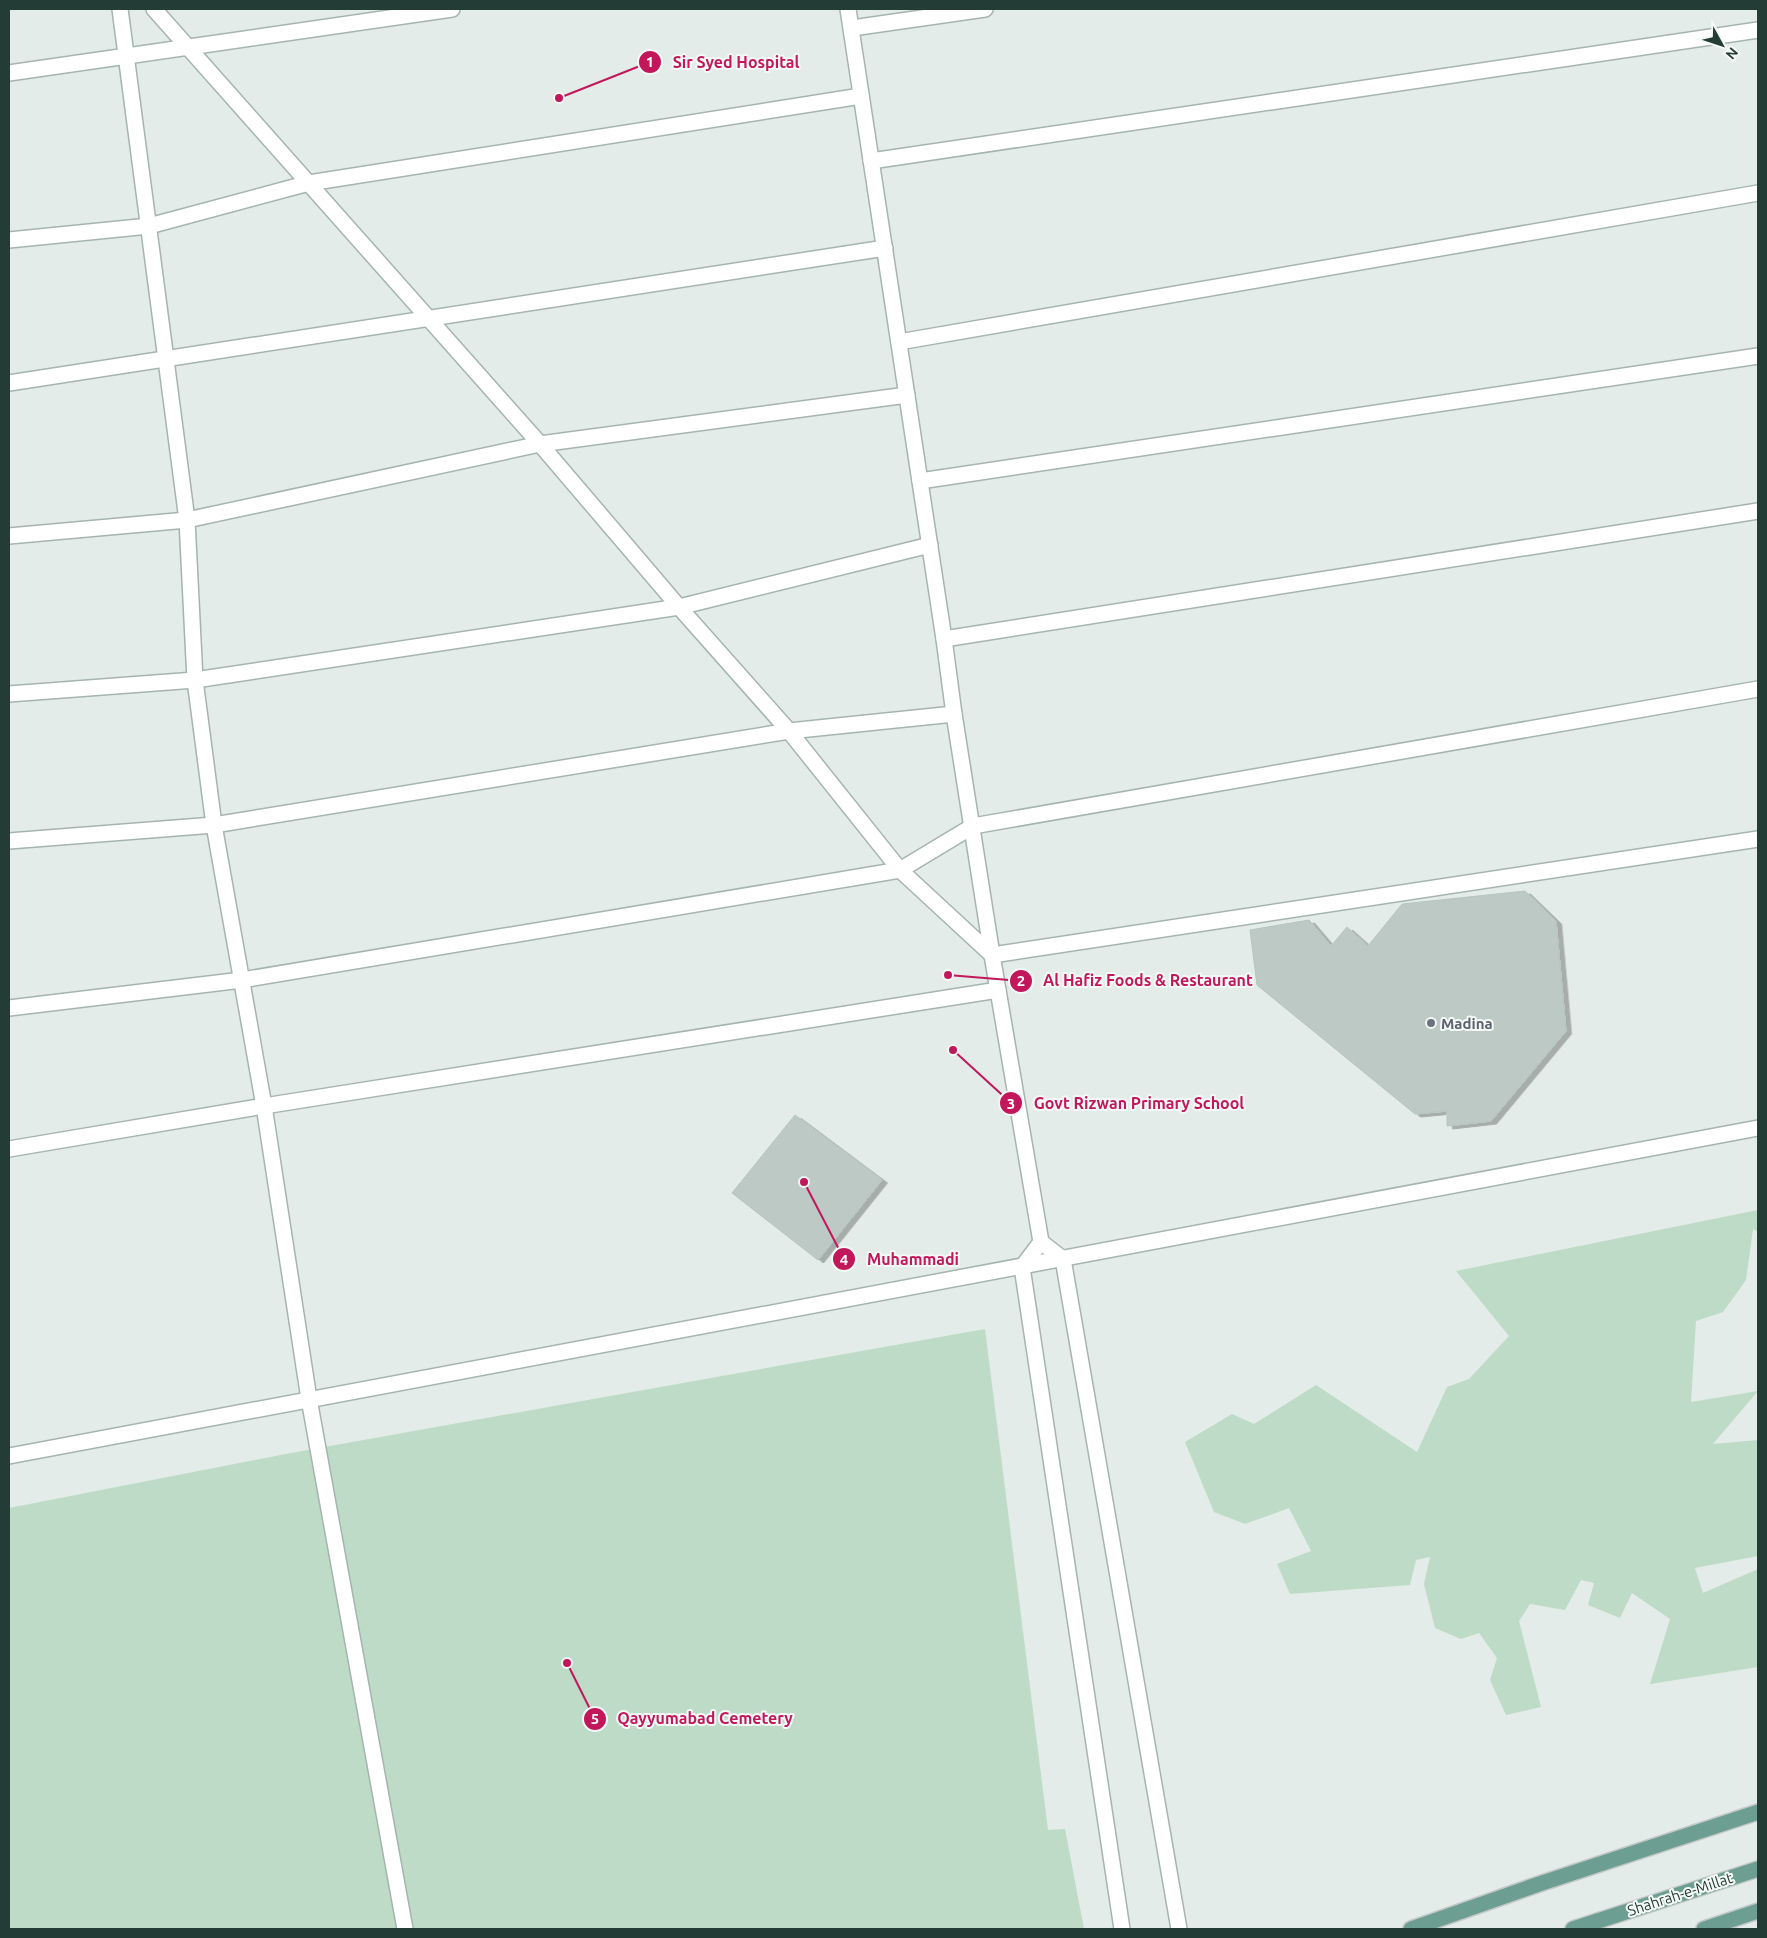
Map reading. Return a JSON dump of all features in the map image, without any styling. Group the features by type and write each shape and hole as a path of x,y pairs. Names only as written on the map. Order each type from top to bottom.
{"main road":[{"path":"1411,1929 1542,1883 1758,1812"},
{"name":"Shahrah-e-Millat","path":"1573,1929 1758,1869"},
{"path":"1704,1929 1758,1911"}],"street":[{"path":"120,9 187,520 195,680 214,825 264,1106 309,1398 405,1929"},
{"path":"154,9 540,444 679,607 789,731 900,870 992,955"},
{"path":"9,73 452,9"},
{"path":"848,9 954,714 992,955 1041,1242 1064,1259 1179,1929"},
{"path":"852,28 985,9"},
{"path":"871,161 1758,30"},
{"path":"9,240 149,226 309,184 861,96"},
{"path":"899,342 1758,193"},
{"path":"9,383 885,248"},
{"path":"920,481 1758,356"},
{"path":"9,536 187,520 540,444 907,395"},
{"path":"944,639 1758,511"},
{"path":"9,694 195,680 679,607 930,545"},
{"path":"9,1008 242,980 900,870 973,826 1758,689"},
{"path":"9,841 214,825 789,731 954,714"},
{"path":"992,955 1758,839"},
{"path":"9,1149 264,1106 998,990"},
{"path":"9,1456 309,1398 1022,1267 1758,1128"},
{"path":"1041,1242 1022,1267 1122,1929"}],"green space":[{"path":"1758,1210 1758,1232 1753,1229 1746,1280 1723,1312 1696,1321 1691,1402 1758,1391 1713,1444 1758,1440 1758,1556 1695,1568 1703,1593 1758,1569 1758,1667 1650,1684 1670,1619 1632,1593 1620,1618 1588,1605 1594,1583 1581,1580 1565,1610 1530,1604 1519,1621 1541,1707 1506,1715 1490,1680 1497,1658 1479,1633 1461,1639 1435,1628 1424,1584 1430,1557 1416,1560 1410,1585 1290,1594 1277,1564 1311,1551 1289,1508 1245,1524 1214,1512 1185,1442 1232,1414 1254,1424 1316,1385 1417,1452 1447,1387 1469,1379 1509,1336 1456,1271"},
{"path":"985,1329 1048,1830 1065,1829 1084,1929 9,1929 9,1508 291,1453"}],"building":[{"path":"1525,891 1556,921 1566,1031 1491,1121 1447,1126 1447,1111 1415,1114 1257,985 1250,930 1309,920 1331,946 1347,927 1368,946 1402,904"},
{"path":"795,1115 882,1180 818,1260 732,1193"}],"place":[{"name":"Sir Syed Hospital","path":"559,98"},
{"name":"Al Hafiz Foods & Restaurant","path":"948,975"},
{"name":"Madina","path":"1431,1023"},
{"name":"Govt Rizwan Primary School","path":"953,1050"},
{"name":"Muhammadi","path":"804,1182"},
{"name":"Qayyumabad Cemetery","path":"567,1663"}]}
